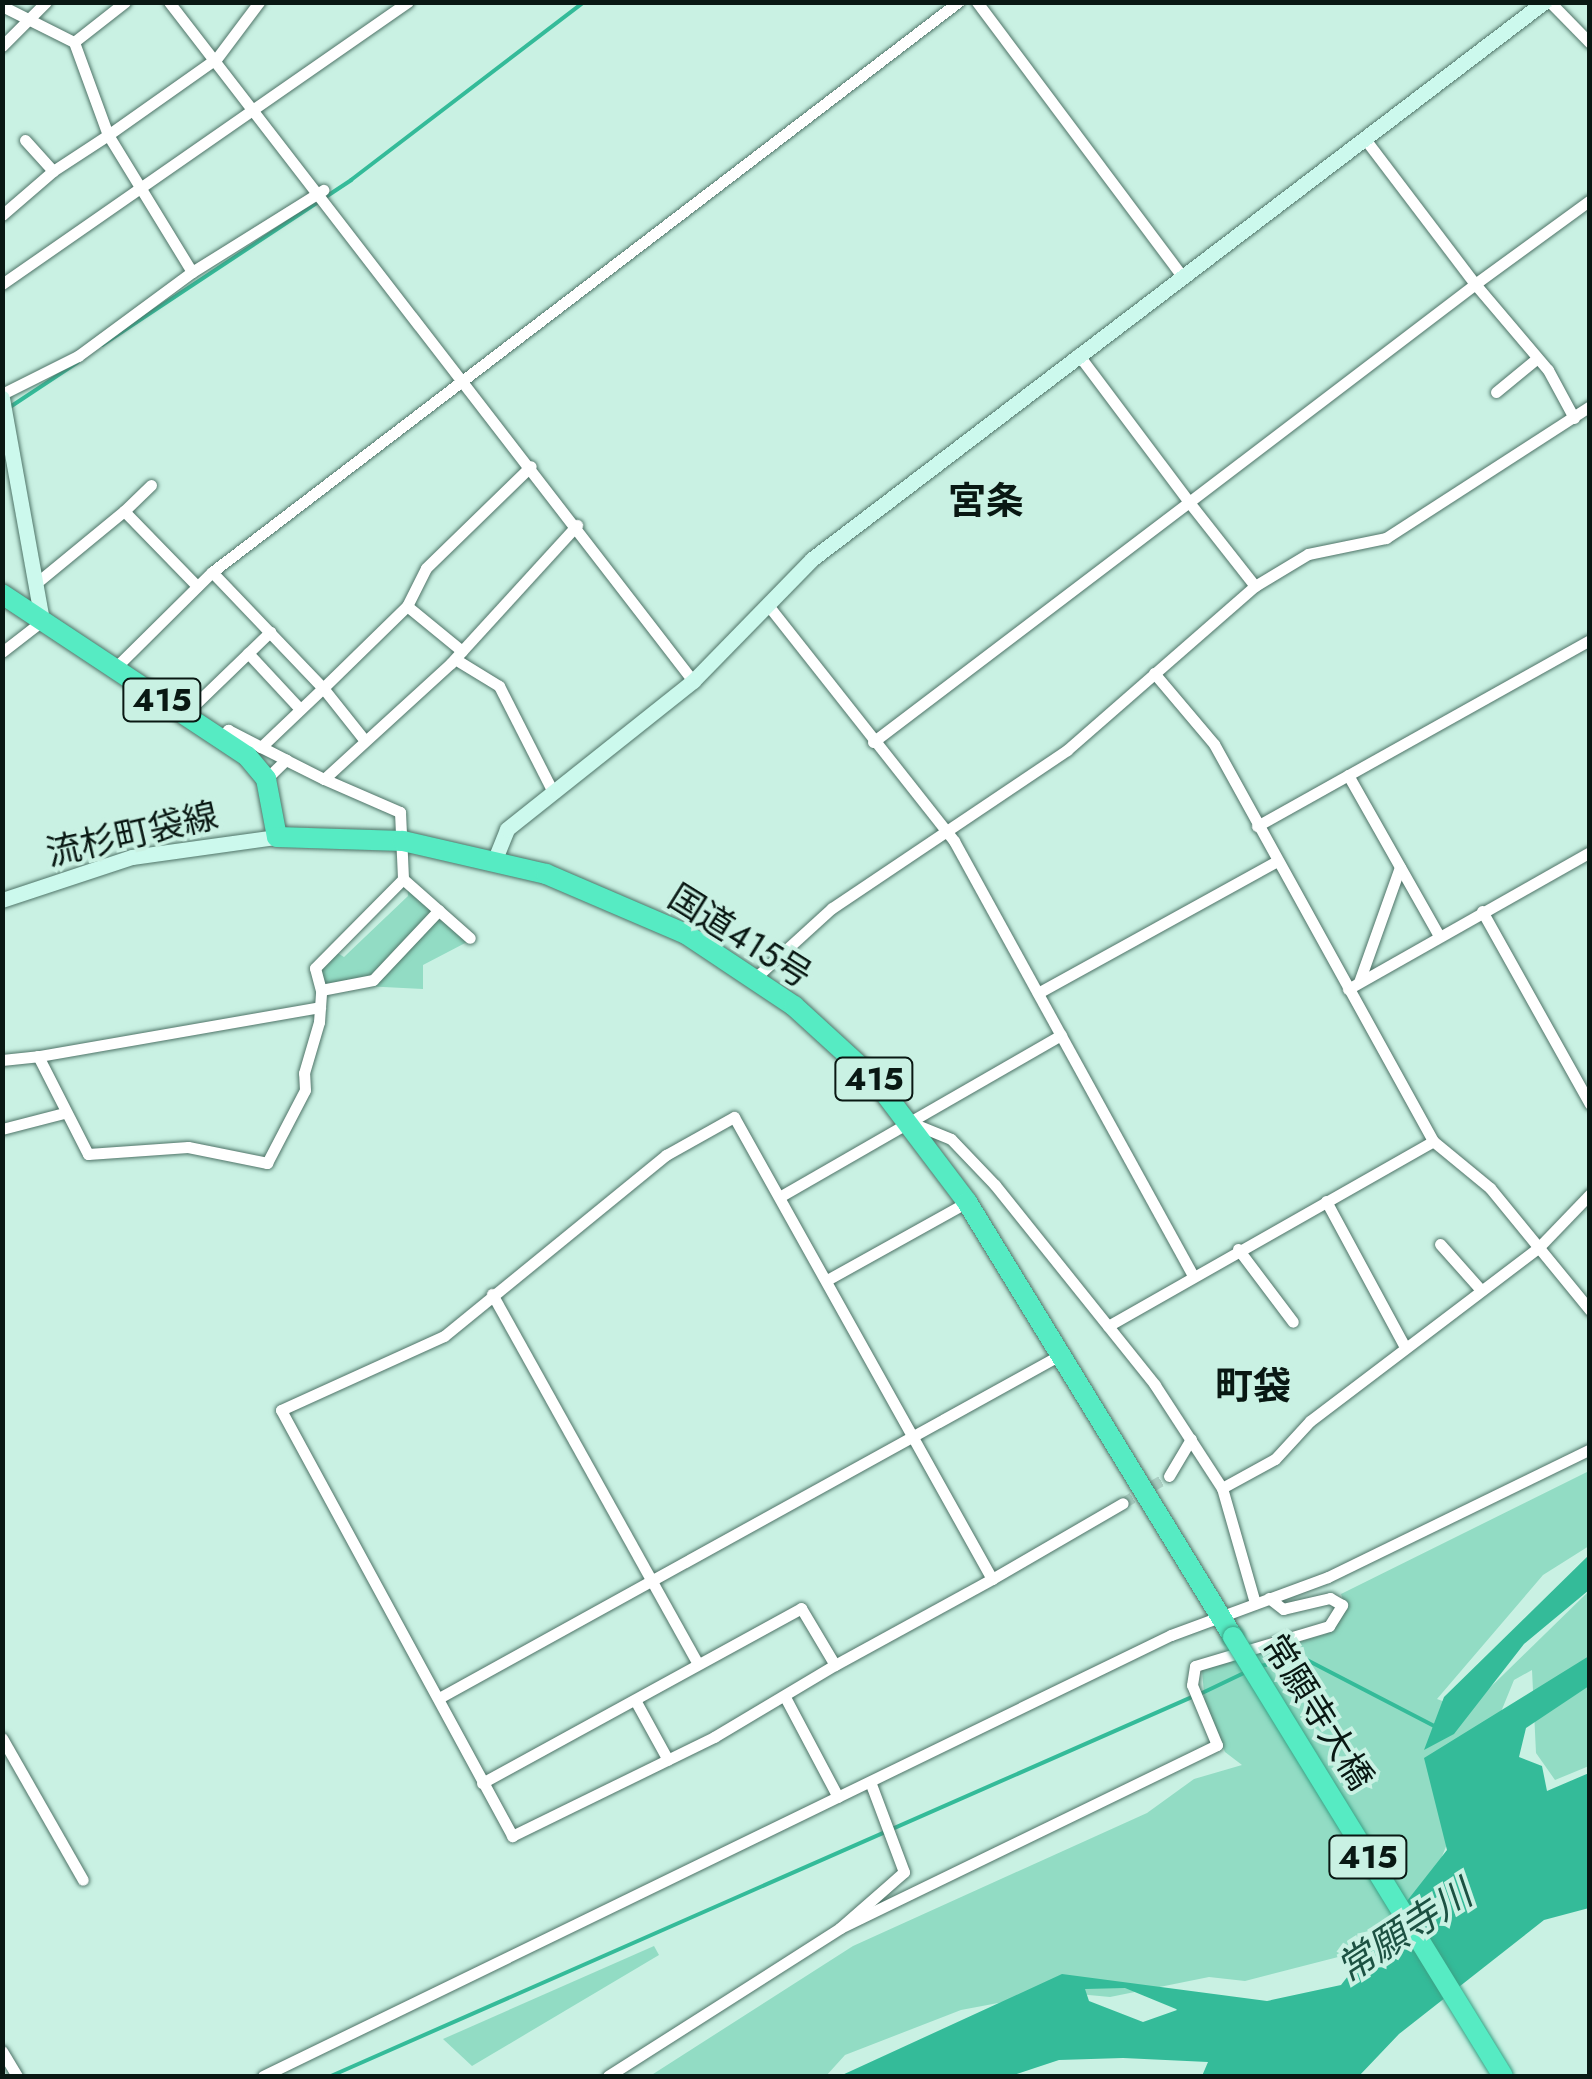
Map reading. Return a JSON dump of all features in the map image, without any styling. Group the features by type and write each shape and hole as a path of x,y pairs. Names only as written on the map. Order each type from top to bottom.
{"highway":[{"name":"415","path":"2,594 220,738 266,779"},
{"path":"266,779 277,837"},
{"name":"国道415号","path":"277,837 403,841 494,858 611,898 755,978 912,1123 967,1202 1234,1636"},
{"name":"常願寺大橋","path":"1234,1636 1503,2076"}],"street":[{"path":"2,46 46,2"},
{"path":"74,42 125,2"},
{"path":"169,2 322,190 692,681"},
{"path":"2,215 53,171 217,58 259,2"},
{"path":"2,284 260,110 408,2"},
{"path":"114,669 212,572 460,376 958,2"},
{"path":"977,2 1183,277"},
{"path":"494,858 507,829 692,681 767,604 1078,354 1547,2 1590,43"},
{"path":"2,6 74,42 108,135 192,272"},
{"path":"25,140 53,171"},
{"path":"1364,140 1535,360 1574,418"},
{"path":"2,652 42,621 40,580 9,472 2,396 78,356 192,272 322,190"},
{"path":"873,742 1590,200"},
{"path":"1078,354 1255,586"},
{"path":"1496,392 1535,360"},
{"path":"755,978 832,908 1067,750 1255,586 1308,554 1386,538 1590,406"},
{"path":"261,747 408,606 426,568 531,466"},
{"path":"40,580 151,485"},
{"path":"124,511 197,586"},
{"path":"324,779 362,736 458,655 577,526"},
{"path":"212,572 323,688 362,736"},
{"path":"767,604 941,834 1038,994 1192,1274"},
{"path":"408,606 458,655 499,686 553,792"},
{"path":"184,715 270,632"},
{"path":"1256,826 1590,640"},
{"path":"248,653 300,709"},
{"path":"1154,673 1214,744 1256,826 1353,986 1433,1141 1539,1247 1590,1310"},
{"path":"38,1056 88,1154 188,1147 267,1163 304,1090 320,1007 321,990 315,968 404,879 400,812 228,730 220,738"},
{"path":"266,779 286,760"},
{"path":"1348,775 1439,936"},
{"name":"流杉町袋線","path":"2,900 132,857 277,837"},
{"path":"1353,986 1590,852"},
{"path":"1038,994 1278,861"},
{"path":"1353,986 1400,867"},
{"path":"404,879 470,938"},
{"path":"321,990 373,980 439,910"},
{"path":"1482,911 1590,1104"},
{"path":"2,1060 320,1007"},
{"path":"780,1196 1061,1035"},
{"path":"2,1129 64,1113"},
{"path":"992,1579 734,1116 666,1155 430,1344 282,1410 512,1836 668,1760 785,1697 835,1666 992,1579 1123,1503"},
{"path":"912,1123 952,1139 1108,1326 1191,1439 1222,1488 1256,1603"},
{"path":"1108,1326 1192,1274 1433,1141"},
{"path":"1222,1488 1275,1459 1405,1347 1539,1247 1590,1194"},
{"path":"1326,1201 1405,1347"},
{"path":"827,1280 967,1202"},
{"path":"1440,1244 1481,1290"},
{"path":"1238,1249 1293,1322"},
{"path":"492,1294 653,1577 698,1664"},
{"path":"439,1698 1062,1354"},
{"path":"264,2076 1220,1615 1451,1522 1584,1452 1590,1438"},
{"path":"1169,1476 1191,1439"},
{"path":"608,2076 840,1928 1217,1745 1192,1685 1195,1666 1330,1626 1342,1606 1330,1598 1283,1608 1270,1598"},
{"path":"482,1784 802,1608 835,1666"},
{"path":"785,1697 838,1797"},
{"path":"635,1700 668,1760"},
{"path":"2,1738 83,1880"},
{"path":"840,1928 904,1872 898,1838 871,1784"},
{"path":"2,2051 16,2076"}],"shaded area":[{"path":"407,883 469,941 423,965 423,989 324,984 319,968 336,952 344,957 408,896"},
{"path":"1589,1471 1589,1546 1543,1575 1437,1699 1467,1710 1589,1591 1589,1766 1555,1780 1536,1753 1532,1670 1514,1680 1434,1876 1381,1946 1245,1981 1209,1977 1110,1997 1057,1992 961,2010 845,2055 826,2076 650,2076 853,1946 1147,1813 1194,1779 1242,1765 1225,1752 1205,1706 1202,1670 1326,1634 1347,1610 1341,1594"},
{"path":"654,1946 659,1955 472,2066 443,2039"}],"water":[{"path":"1589,1555 1589,1590 1524,1644 1454,1734 1424,1750 1444,1697"},
{"name":"常願寺川","path":"1589,1656 1589,1686 1526,1728 1519,1757 1542,1766 1547,1791 1589,1773 1589,1908 1544,1920 1399,2034 1359,2076 1202,2076 1208,2062 1123,2058 1059,2060 1014,2075 840,2076 1062,1974 1267,2001 1341,1985 1447,1850 1424,1758","holes":["1125,1988 1177,2010 1143,2022 1089,2001 1085,1989"]}],"waterway":[{"path":"102,345 351,180 584,2"},
{"path":"7,409 78,362"},
{"path":"1259,1666 1305,1659 1434,1726"},
{"path":"1200,1694 1246,1672"},
{"path":"331,2076 1192,1697"}],"tunnel":[{"path":"1123,1503 1169,1476"}],"district":[{"name":"宮条","path":"986,501"},
{"name":"町袋","path":"1253,1386"}]}
